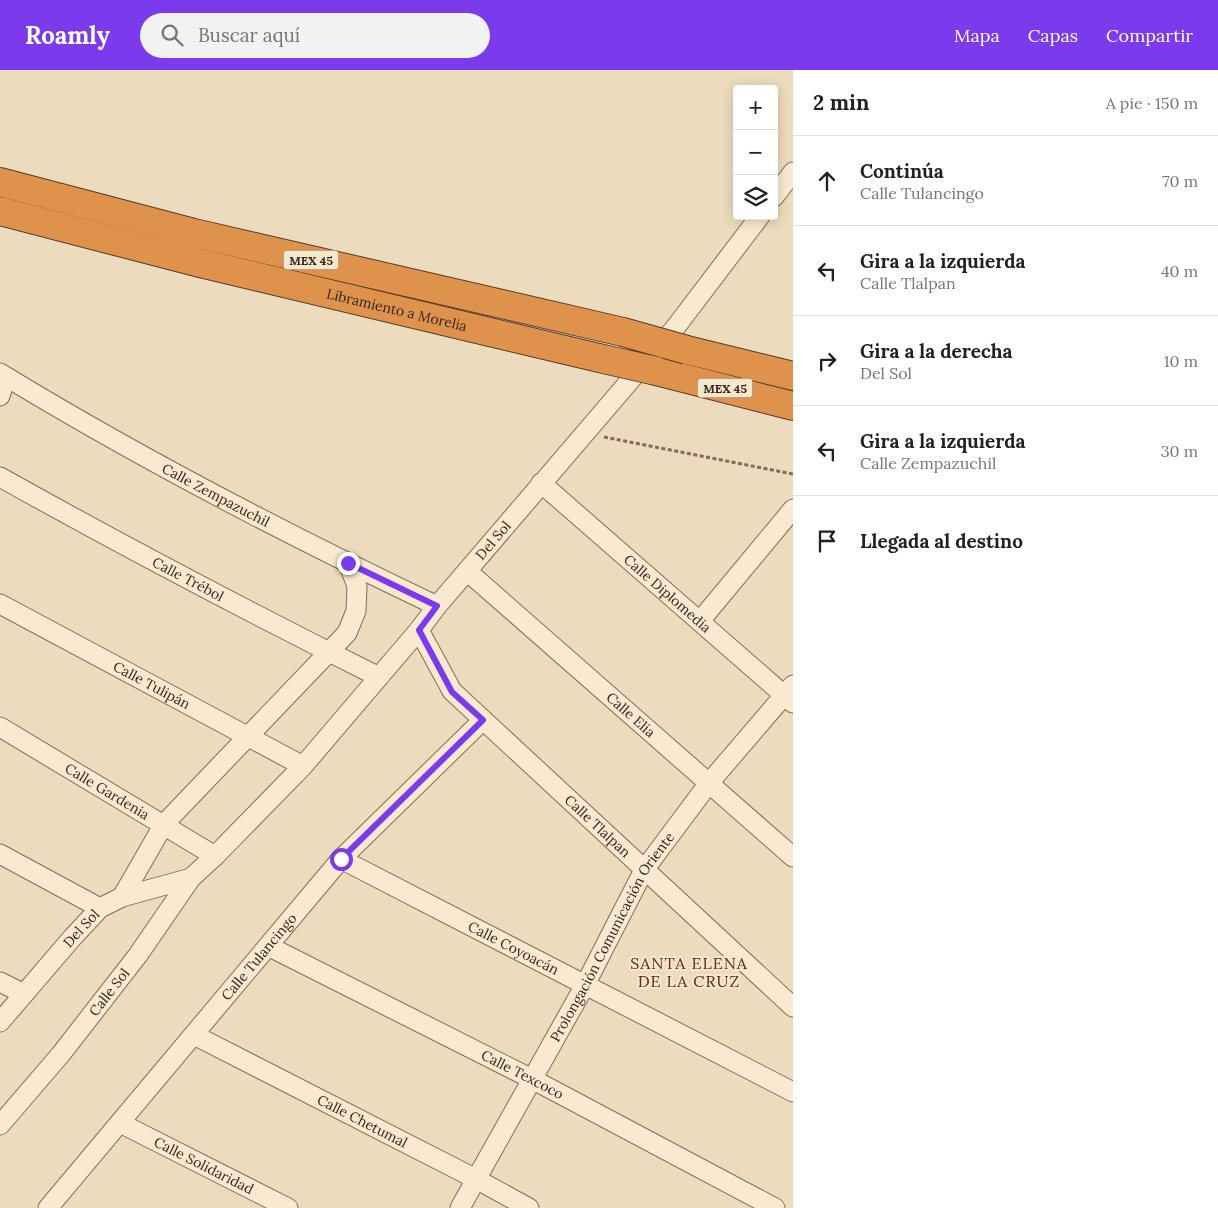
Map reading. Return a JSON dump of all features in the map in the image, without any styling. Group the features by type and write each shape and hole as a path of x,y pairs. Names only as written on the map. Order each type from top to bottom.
{"highway":[{"name":"MEX 45","path":"0,182 194,233 623,332 793,376"},
{"name":"Libramiento a Morelia","path":"0,210 200,263 656,371 793,406"}],"street":[{"path":"778,192 793,172"},
{"name":"Del Sol","path":"215,856 303,766 379,677 437,606 675,328 757,220"},
{"path":"0,396 3,375"},
{"name":"Calle Zempazuchil","path":"3,375 175,474 261,520 437,606"},
{"name":"Calle Trébol","path":"0,477 194,582 379,677"},
{"name":"Calle Diplomedia","path":"542,483 700,622 790,694"},
{"path":"700,622 793,509"},
{"path":"122,896 164,824 347,633 356,611 357,586 348,563"},
{"name":"Calle Elia","path":"468,571 793,857"},
{"name":"Calle Tulipán","path":"0,604 303,766"},
{"name":"Calle Tlalpan","path":"419,630 452,692 793,1007"},
{"name":"Prolongación Comunicación Oriente","path":"460,1208 585,985 644,870 709,783 790,694"},
{"name":"Calle Tulancingo","path":"50,1208 341,859 483,720"},
{"name":"Calle Gardenia","path":"0,727 215,856"},
{"path":"0,854 100,908"},
{"name":"Calle Sol","path":"0,1125 61,1054 132,962 191,878 215,856"},
{"name":"Calle Coyoacán","path":"341,859 793,1092"},
{"name":"Del Sol","path":"0,1022 100,908 122,896 191,878"},
{"name":"Calle Texcoco","path":"268,946 532,1079 775,1208"},
{"path":"0,982 24,994"},
{"name":"Calle Chetumal","path":"194,1035 529,1208"},
{"name":"Calle Solidaridad","path":"120,1123 288,1208"}],"path":[{"path":"581,437 600,436 793,474"}],"district":[{"name":"SANTA ELENA DE LA CRUZ","path":"689,972"}],"route":[{"path":"341,859 483,720 452,692 419,630 437,606 348,563"}]}
